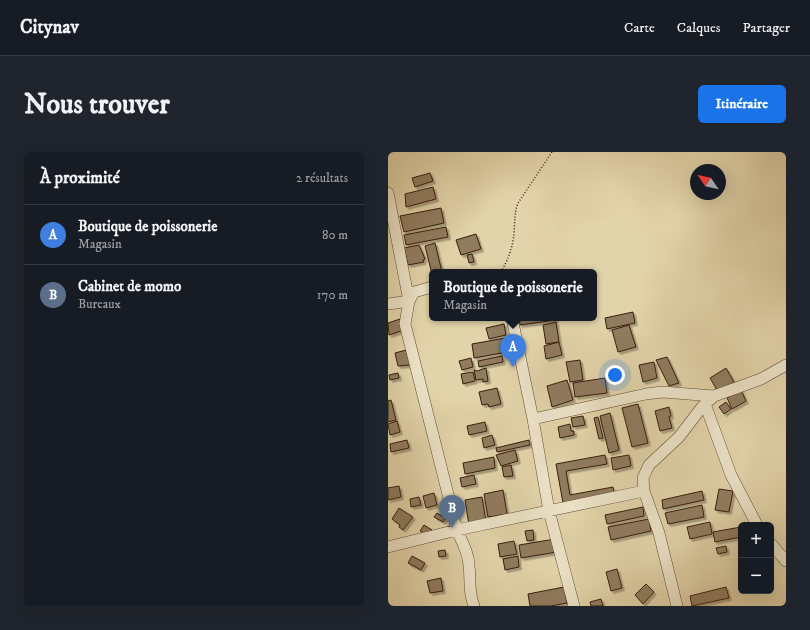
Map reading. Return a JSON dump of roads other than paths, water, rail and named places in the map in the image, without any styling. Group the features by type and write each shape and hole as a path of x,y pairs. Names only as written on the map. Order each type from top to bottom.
{"street":[{"path":"388,193 409,302"},
{"path":"429,288 414,292 409,302 405,324 457,530 467,554 470,566 469,594 474,606"},
{"path":"388,304 409,302"},
{"path":"513,321 533,419 549,511 574,606"},
{"path":"677,606 659,533 644,491 643,478 649,465 679,437 705,404 714,396 761,379 786,365"},
{"path":"533,419 646,394 663,392 714,396"},
{"path":"705,404 731,475 755,522"},
{"path":"388,547 457,530 644,491"},
{"path":"774,547 786,561"}],"place":[{"name":"Boutique de poissonerie","path":"513,367"},
{"name":"Cabinet de momo","path":"452,528"}]}
